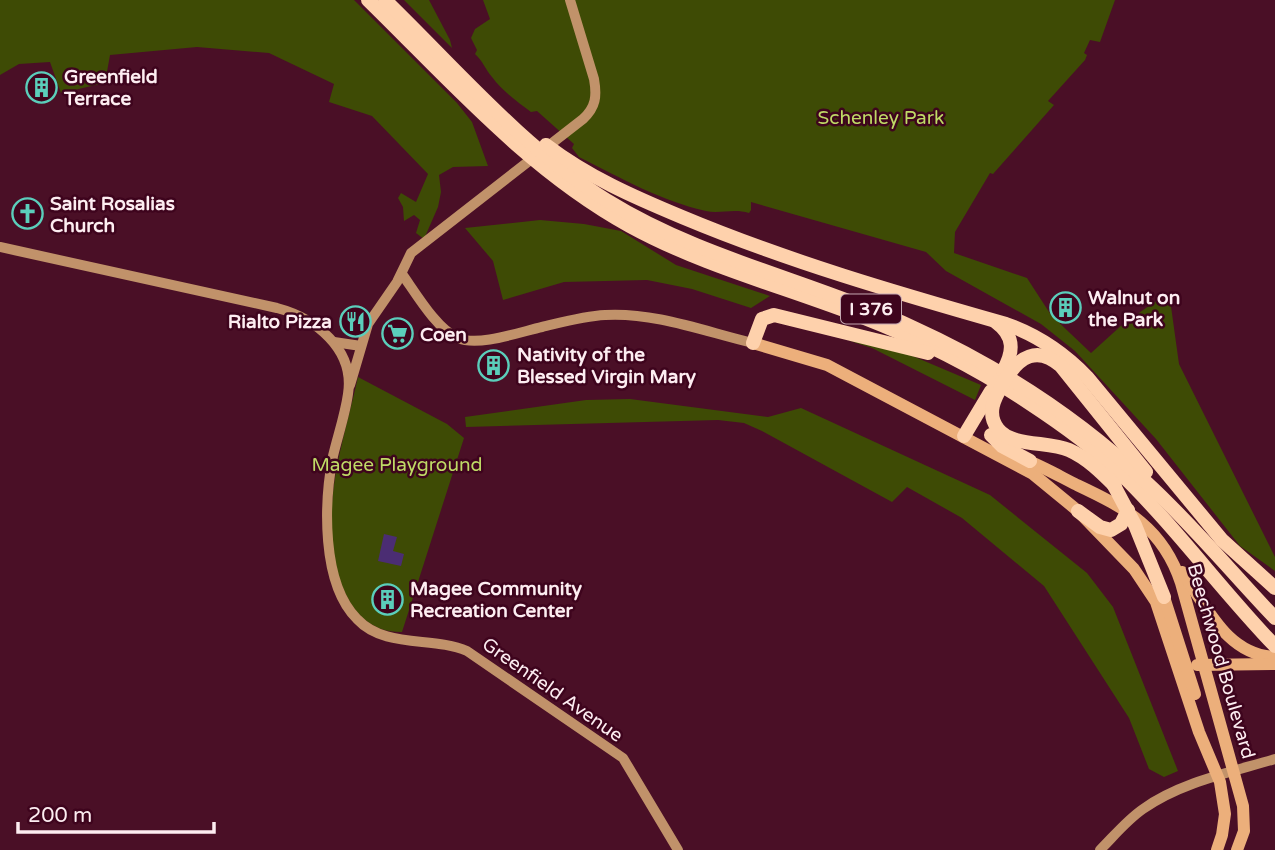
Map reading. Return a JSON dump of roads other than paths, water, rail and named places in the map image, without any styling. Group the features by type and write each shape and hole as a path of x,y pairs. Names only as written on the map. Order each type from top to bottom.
{"highway":[{"name":"I 376","path":"368,0 527,154 614,217 678,249 883,325 969,366 1010,390 1068,430 1137,490 1275,646"},
{"name":"I 376","path":"385,0 534,146 604,198 682,240 887,316 974,357 1035,394 1084,429 1130,467 1182,517 1275,618"},
{"path":"429,43 548,146 615,188 754,246 1030,334 1063,355 1079,369 1222,540 1275,589"},
{"path":"753,343 762,319 769,315 779,316 937,355 969,366"},
{"path":"964,436 1008,369 1012,354 1012,341 1005,329 992,320"},
{"path":"1008,369 1030,356 1044,355 1057,362 1182,517"},
{"path":"991,396 986,424 994,439 1030,461"},
{"path":"991,396 994,424 1003,435 1016,440 1047,443 1073,452 1089,462 1116,487"},
{"path":"1068,430 1093,456 1116,487 1164,597"},
{"path":"1078,511 1107,530 1118,527 1130,517"}],"main road":[{"path":"349,391 361,346 373,316 402,274 407,259 591,110 596,99 594,79 570,0"},
{"name":"Greenfield Avenue","path":"0,247 277,307 309,320 334,342 346,369 349,391 333,458 327,501 331,563 346,606 357,620 374,631 399,639 454,645 467,651 623,758 678,850"},
{"name":"Beechwood Boulevard","path":"402,274 446,331 465,341 485,340 584,317 630,315 659,320 753,343 827,365 1033,474 1078,511 1140,575 1156,602 1199,732 1220,782 1225,814 1217,850"},
{"path":"334,342 361,346"},
{"name":"Beechwood Boulevard","path":"964,436 1030,461 1126,509 1147,527 1169,555 1181,583 1244,806 1244,831 1237,850"},
{"path":"1109,544 1146,571 1164,597 1199,665 1220,782"},
{"path":"1169,555 1230,639 1255,653 1275,657"},
{"path":"1199,665 1275,664"},
{"path":"1101,850 1141,810 1193,785 1275,759"}],"place":[{"name":"Greenfield Terrace","path":"41,87"},
{"name":"Saint Rosalias Church","path":"27,214"},
{"name":"Walnut on the Park","path":"1065,308"},
{"name":"Rialto Pizza","path":"355,321"},
{"name":"Coen","path":"397,334"},
{"name":"Nativity of the Blessed Virgin Mary","path":"494,365"},
{"name":"Magee Community Recreation Center","path":"387,599"}],"park label":[{"name":"Schenley Park","path":"881,117"},
{"name":"Magee Playground","path":"397,464"}]}
